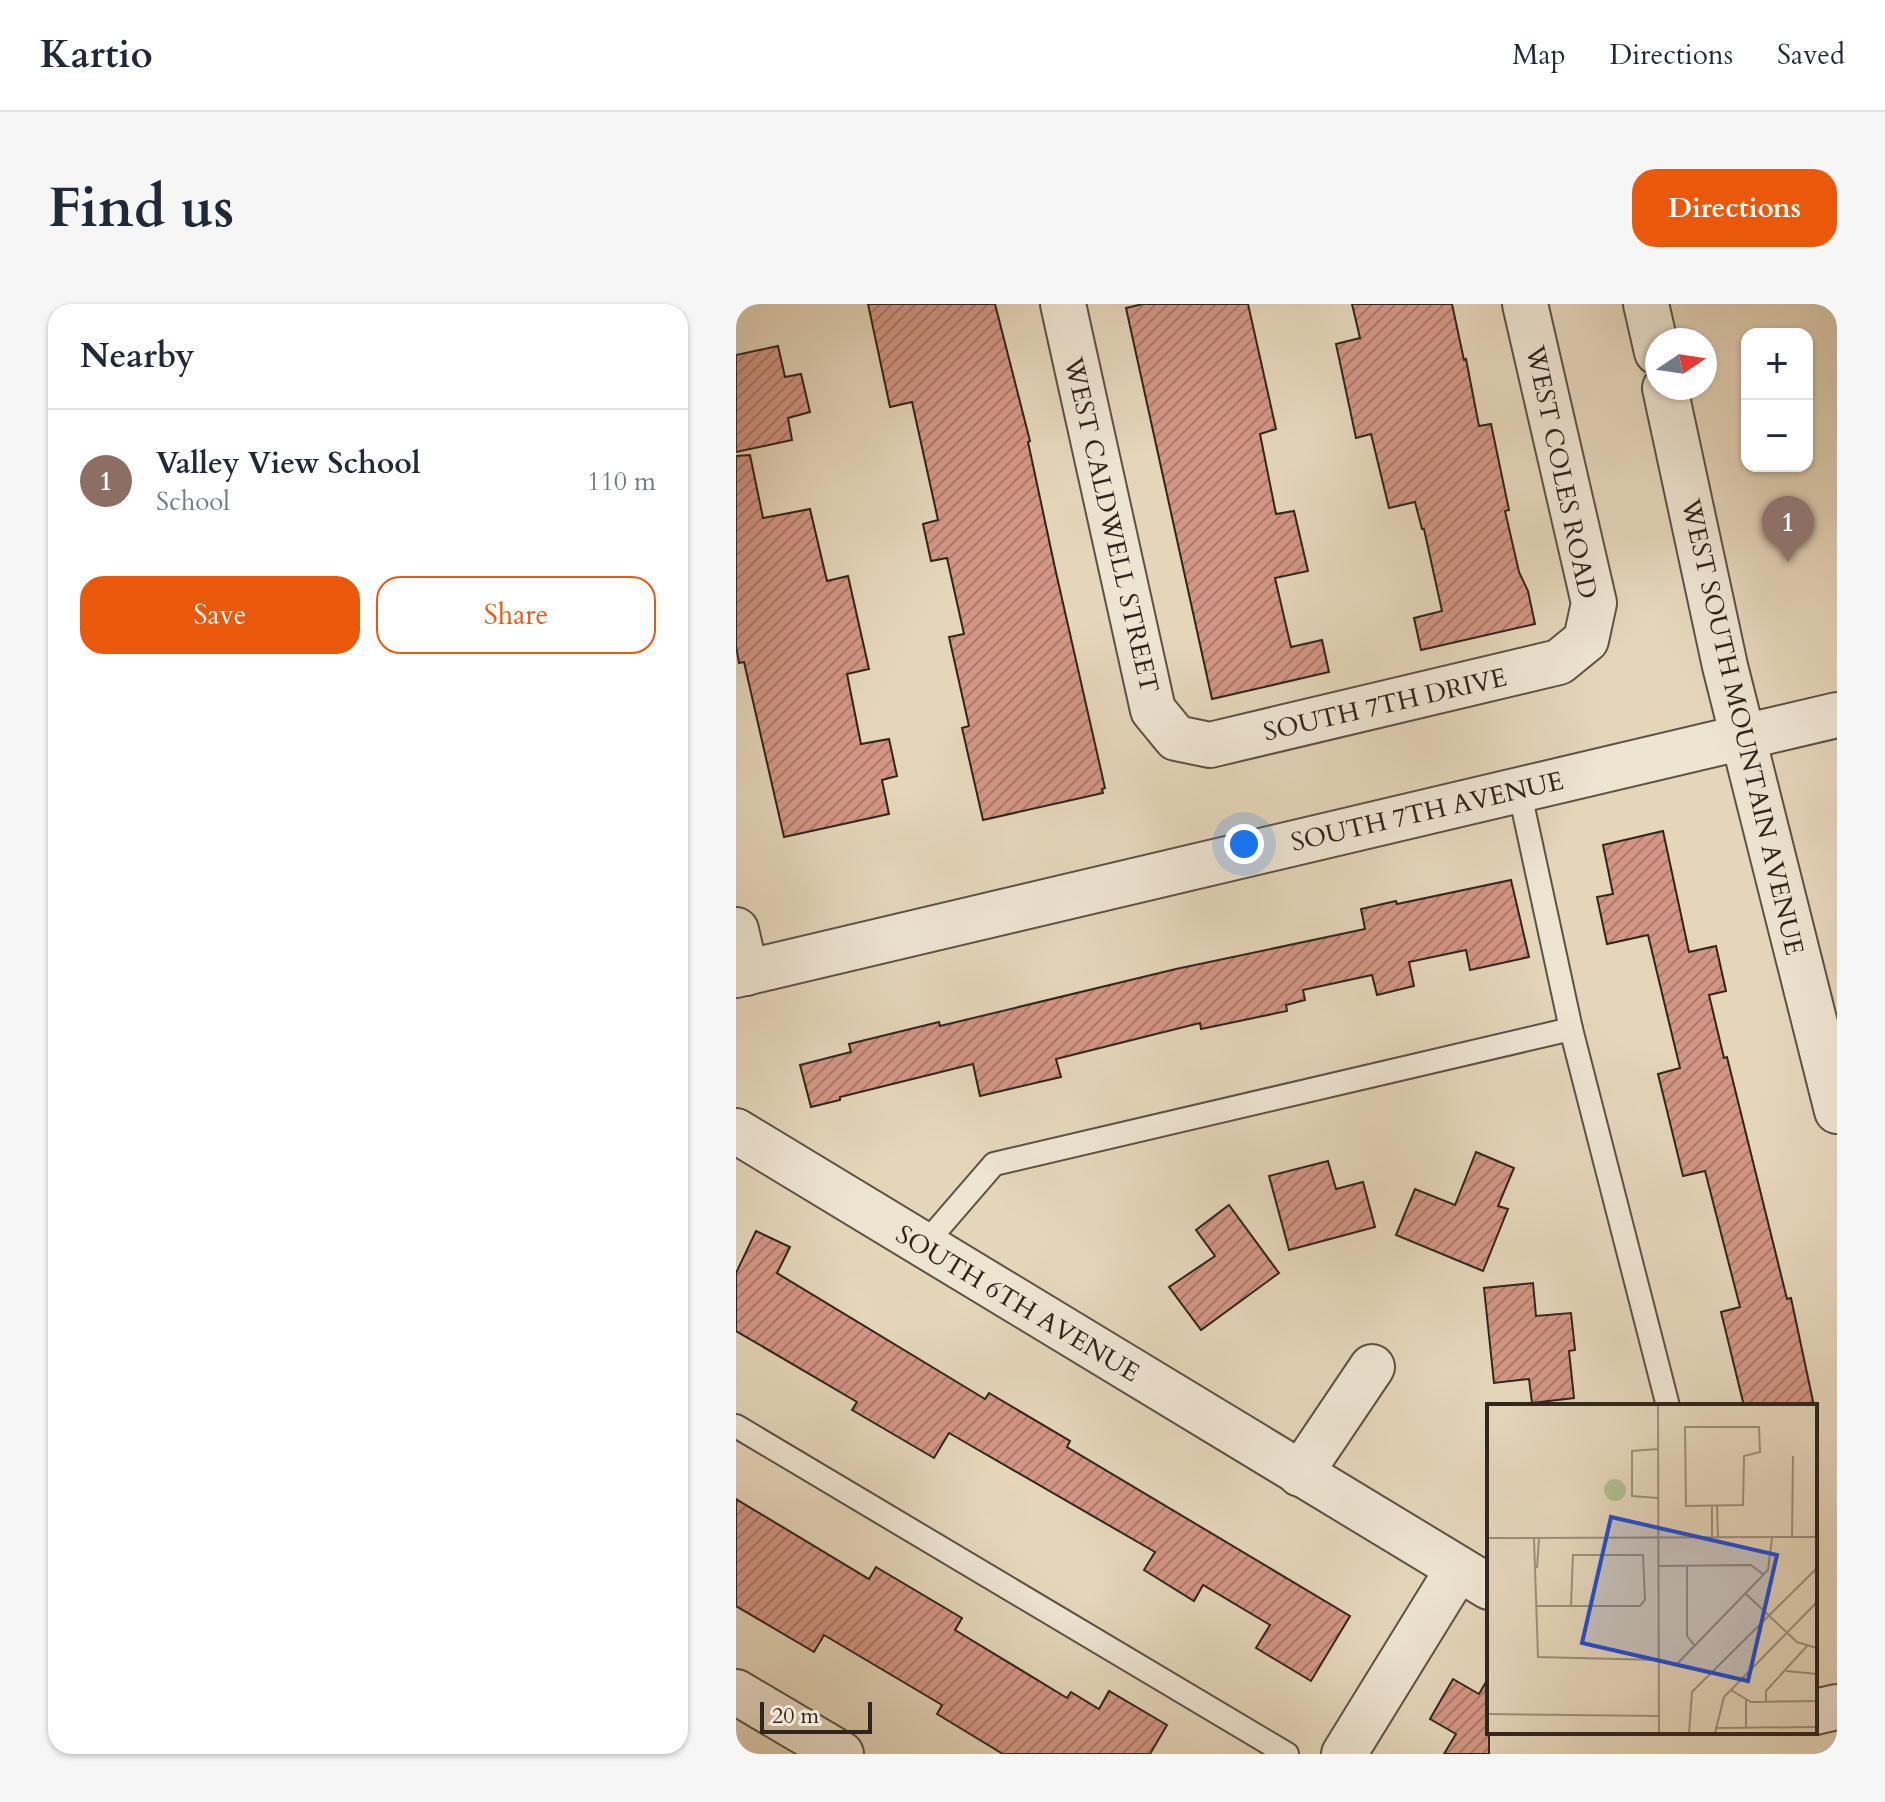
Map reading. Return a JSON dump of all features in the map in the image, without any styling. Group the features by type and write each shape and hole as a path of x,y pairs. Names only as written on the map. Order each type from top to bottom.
{"street":[{"name":"WEST CALDWELL STREET","path":"1063,304 1153,710 1176,738"},
{"name":"WEST COLES ROAD","path":"1525,304 1594,603 1586,640"},
{"path":"1646,304 1652,328"},
{"name":"WEST SOUTH MOUNTAIN AVENUE","path":"1668,400 1743,737 1837,1111"},
{"name":"SOUTH 7TH DRIVE","path":"1176,738 1210,745 1544,666 1559,662 1586,640"},
{"name":"SOUTH 7TH AVENUE","path":"741,974 1837,715"},
{"path":"736,930 741,974"},
{"name":"SOUTH 6TH AVENUE","path":"736,1131 1474,1578"},
{"path":"1300,1474 1372,1367"},
{"path":"1344,1754 1474,1578"},
{"path":"736,1692 841,1754"},
{"path":"1817,1712 1837,1707"}],"lane":[{"path":"1519,789 1571,1029 1667,1404"},
{"path":"924,1245 994,1164 1571,1029"},
{"path":"736,1426 1287,1754"}],"building":[{"path":"868,304 995,304 1030,441 1105,788 1102,789 1103,793 983,820 962,728 969,726 949,637 964,634 947,558 931,561 923,524 938,520 912,402 890,407"},
{"path":"1143,304 1248,304 1276,429 1260,434 1276,514 1294,511 1308,571 1275,578 1291,647 1322,640 1329,672 1212,699 1126,308"},
{"path":"1352,304 1452,304 1479,426 1491,424 1509,510 1505,511 1535,624 1421,650 1414,618 1442,611 1415,502 1389,508 1371,434 1356,438 1336,344 1360,338"},
{"path":"778,346 785,377 801,374 810,412 788,418 792,440 736,452 736,355"},
{"path":"750,455 763,518 810,509 827,581 848,576 869,669 847,674 861,744 889,739 897,776 882,780 889,814 784,837 744,662 739,663 736,646 736,456"},
{"path":"1663,831 1689,952 1716,946 1726,991 1709,995 1787,1299 1791,1298 1814,1404 1744,1404 1721,1312 1740,1307 1705,1171 1683,1176 1658,1074 1680,1068 1648,935 1607,944 1597,897 1613,894 1603,845"},
{"path":"1511,880 1529,957 1470,970 1466,950 1409,962 1414,986 1377,995 1372,975 1303,990 1305,1000 1286,1005 1287,1011 1201,1029 1200,1023 1056,1059 1061,1077 980,1096 973,1064 811,1107 800,1065 851,1052 849,1044 1365,929 1361,909"},
{"path":"1476,1152 1514,1168 1498,1206 1508,1209 1483,1271 1396,1235 1415,1189 1455,1205"},
{"path":"1328,1161 1336,1189 1363,1182 1375,1227 1289,1250 1269,1176"},
{"path":"1229,1205 1279,1273 1201,1330 1169,1287 1215,1256 1196,1230"},
{"path":"756,1231 790,1247 777,1273 985,1399 989,1393 1070,1441 1067,1447 1350,1616 1311,1681 1256,1648 1270,1625 1203,1585 1194,1601 1144,1570 1155,1552 949,1433 934,1458 852,1410 857,1402 736,1331 736,1273"},
{"path":"1533,1283 1536,1316 1571,1313 1575,1350 1569,1351 1574,1398 1532,1403 1529,1379 1494,1383 1484,1288"},
{"path":"736,1499 869,1579 876,1567 962,1618 955,1630 1067,1698 1071,1692 1099,1709 1109,1691 1167,1725 1150,1754 1003,1754 937,1714 942,1705 824,1635 814,1652 736,1606"},
{"path":"1453,1679 1479,1694 1487,1680 1489,1754 1444,1754 1456,1734 1430,1719"}],"place":[{"name":"Valley View School","path":"1788,562"}]}
